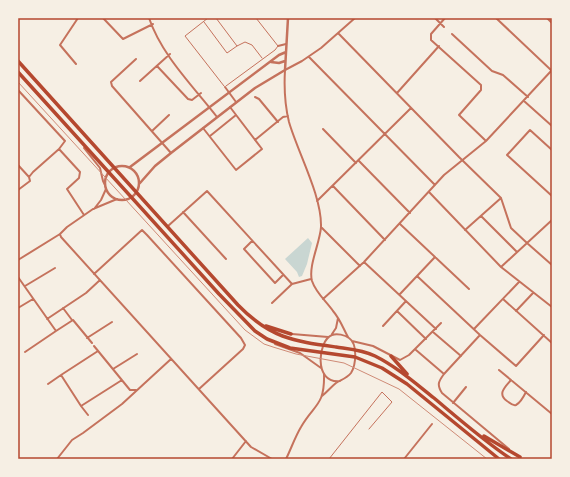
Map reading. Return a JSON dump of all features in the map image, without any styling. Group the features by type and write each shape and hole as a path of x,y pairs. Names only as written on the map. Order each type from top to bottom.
{"main road":[{"path":"18,61 238,305 254,320 264,328 284,338 323,346 355,350 374,355 411,379 511,459"},
{"path":"18,72 244,321 255,331 267,339 290,348 355,357 374,364 400,379 499,459"},
{"path":"254,320 268,327 291,334"},
{"path":"391,356 411,379"},
{"path":"475,431 522,458"}],"street":[{"path":"76,64 60,45 78,18"},
{"path":"103,18 123,39 152,24"},
{"path":"149,18 160,43 217,117"},
{"path":"288,18 284,70 288,116 317,201 321,227 312,269 312,279 315,288 338,317 348,337 352,341 355,350 355,357 351,372 322,396"},
{"path":"79,140 100,168 103,182 110,195 117,199 125,200 132,198 137,192 140,184 155,166 171,153 263,82 309,57 355,18"},
{"path":"435,18 444,27"},
{"path":"445,18 430,37 431,40 481,85 482,90 459,115 486,141"},
{"path":"323,299 364,262 444,175 486,141 552,71 496,18"},
{"path":"547,18 552,23"},
{"path":"338,33 501,198 511,228 552,265"},
{"path":"452,34 492,71 503,75 528,97"},
{"path":"278,46 286,44"},
{"path":"397,93 439,46"},
{"path":"130,167 281,53 286,52"},
{"path":"140,81 169,55"},
{"path":"309,57 435,185"},
{"path":"136,59 111,82 112,86 171,153"},
{"path":"271,62 279,63 285,61"},
{"path":"157,66 188,99 192,100 200,94"},
{"path":"225,87 236,102"},
{"path":"18,90 65,141 59,149 32,172 30,180 18,190"},
{"path":"254,97 259,99 278,122"},
{"path":"524,101 552,126"},
{"path":"203,128 236,170 262,149 230,107"},
{"path":"317,201 411,108"},
{"path":"152,131 169,115"},
{"path":"210,136 236,115"},
{"path":"255,140 283,118 288,116"},
{"path":"323,129 356,164"},
{"path":"552,150 530,130 507,155 552,196"},
{"path":"59,149 80,172 79,178 67,190 84,215"},
{"path":"359,161 410,213"},
{"path":"18,165 30,177"},
{"path":"93,209 101,200 106,187 106,178 109,172 115,168 123,166 130,167 138,176 140,184"},
{"path":"333,186 385,240"},
{"path":"168,226 207,191 292,284"},
{"path":"429,192 501,267 518,282 552,307"},
{"path":"465,230 501,198"},
{"path":"18,259 60,234 67,227 93,209 117,199"},
{"path":"184,212 226,258"},
{"path":"481,216 517,252"},
{"path":"501,267 552,220"},
{"path":"400,224 469,289"},
{"path":"321,227 360,266"},
{"path":"94,274 142,230 241,338 245,345 243,349 199,390"},
{"path":"60,234 94,274 254,450 272,459"},
{"path":"252,240 244,248 275,283 284,275"},
{"path":"400,294 435,257"},
{"path":"364,262 436,329"},
{"path":"24,286 55,268"},
{"path":"417,276 480,335 516,366 544,335"},
{"path":"18,277 56,331"},
{"path":"272,303 292,284 312,279"},
{"path":"47,319 86,293 100,280"},
{"path":"474,329 518,282"},
{"path":"516,311 533,293"},
{"path":"18,308 33,299"},
{"path":"503,299 552,342"},
{"path":"383,326 406,300"},
{"path":"63,308 130,390 138,390"},
{"path":"396,311 426,339"},
{"path":"321,368 323,346 328,337 336,328 338,317"},
{"path":"25,352 72,320"},
{"path":"87,338 112,322"},
{"path":"352,341 373,346 400,360 405,359 416,350 441,323"},
{"path":"433,332 461,356"},
{"path":"291,334 328,337"},
{"path":"331,335 338,334 348,337"},
{"path":"480,335 444,374 439,382 438,388 453,403 522,458"},
{"path":"267,339 276,345 300,353 321,368 324,374 331,380 340,381"},
{"path":"416,350 444,374"},
{"path":"48,384 98,351"},
{"path":"113,369 137,354"},
{"path":"57,459 72,440 122,404 171,359"},
{"path":"499,370 552,414"},
{"path":"286,459 301,427 318,405 322,396 324,374"},
{"path":"61,375 88,415"},
{"path":"82,406 122,380"},
{"path":"511,380 502,392 504,399 515,405 518,404 526,392"},
{"path":"453,403 466,387"},
{"path":"408,459 404,458 432,424"},
{"path":"232,459 246,441"}],"lane":[{"path":"208,18 185,36 225,87 275,50 278,46 256,18"},
{"path":"216,18 237,46"},
{"path":"203,22 227,53 245,42 252,45 263,59"},
{"path":"329,459 382,392 392,402 369,429"}],"shaded area":[{"path":"308,238 312,243 307,264 302,276 299,277 297,272 285,259"}],"tram line":[{"path":"18,82 245,330 264,344 296,354 344,363 399,389 487,459"}]}
